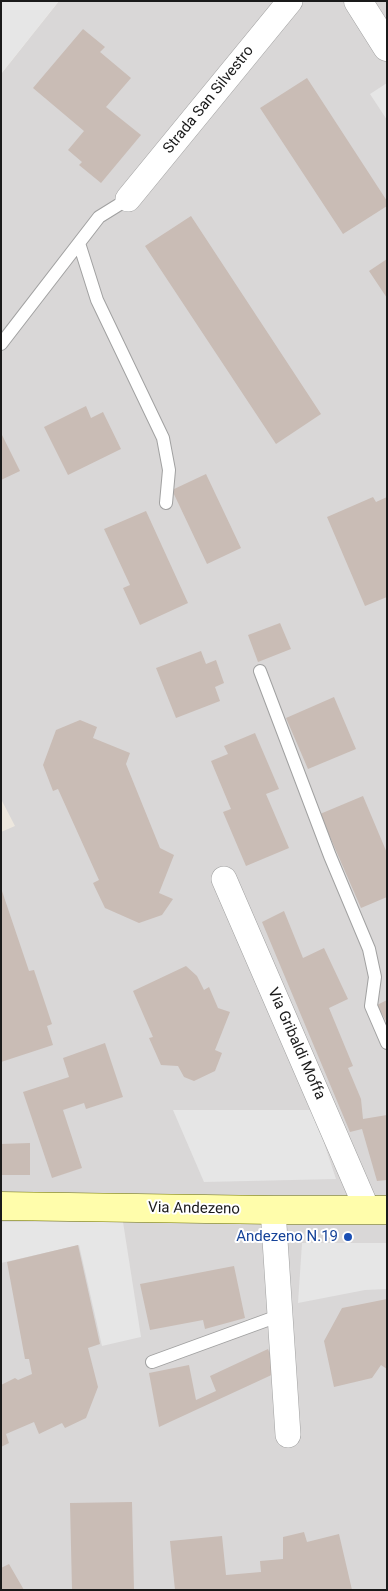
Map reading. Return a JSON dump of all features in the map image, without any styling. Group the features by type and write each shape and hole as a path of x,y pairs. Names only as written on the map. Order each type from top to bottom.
{"main road":[{"name":"Via Andezeno","path":"1,1206 273,1210 377,1209"}],"street":[{"name":"Strada San Silvestro","path":"128,199 290,1"},
{"path":"358,1 387,47"},
{"name":"Via Gribaldi Moffa","path":"224,879 377,1209"},
{"path":"273,1210 288,1435"}],"lane":[{"path":"1,344 99,217 128,199"},
{"path":"79,243 97,300 162,438 169,470 166,503"},
{"path":"260,671 330,856 369,949 375,976 371,1006 387,1043"},
{"path":"152,1362 280,1315"}],"shaded area":[{"path":"1,1 59,1 1,74"},
{"path":"59,1 387,1 387,1590 1,1590 1,832 15,826 1,799 1,74"},
{"path":"387,83 387,120 370,94"},
{"path":"173,1110 313,1110 336,1179 204,1182"},
{"path":"1,1222 123,1222 141,1337 102,1346 79,1245 1,1263"},
{"path":"302,1243 387,1243 387,1289 365,1290 298,1303"}],"building":[{"path":"83,29 105,47 100,52 131,78 106,107 141,135 101,183 79,165 82,162 68,150 84,131 33,88"},
{"path":"307,78 387,201 387,206 343,234 260,108"},
{"path":"191,216 321,414 276,444 145,246"},
{"path":"387,259 387,298 369,271"},
{"path":"86,406 91,418 103,412 121,449 68,475 44,427"},
{"path":"1,433 20,471 1,480"},
{"path":"206,474 241,548 207,564 172,490"},
{"path":"373,497 376,502 387,497 387,597 365,606 327,517"},
{"path":"146,511 188,603 140,625 123,588 130,585 104,529"},
{"path":"280,623 291,649 258,662 248,635"},
{"path":"201,651 206,664 216,660 224,683 215,687 220,701 176,718 156,668"},
{"path":"334,697 356,749 308,769 286,718"},
{"path":"80,720 97,727 93,738 130,753 126,764 160,848 174,855 159,893 173,899 162,915 139,923 105,908 93,883 99,880 58,789 53,791 43,765 56,730"},
{"path":"255,733 279,789 266,794 289,848 246,866 223,812 231,809 211,761 228,754 224,746"},
{"path":"363,796 387,853 387,897 361,908 320,814"},
{"path":"1,888 29,971 34,970 52,1024 47,1026 53,1045 1,1062"},
{"path":"284,911 303,958 324,948 348,999 329,1008 353,1066 348,1068 361,1099 363,1119 387,1115 387,1180 377,1181 362,1129 350,1132 262,922"},
{"path":"186,966 197,976 204,990 209,987 218,1008 230,1012 215,1050 222,1053 215,1071 194,1081 184,1077 178,1066 161,1065 149,1038 153,1037 133,991"},
{"path":"387,1000 387,1023 377,1005"},
{"path":"105,1043 123,1097 86,1109 84,1103 63,1110 82,1168 52,1178 23,1092 69,1077 63,1058"},
{"path":"30,1143 30,1175 1,1175 1,1144"},
{"path":"78,1245 100,1344 88,1348 98,1387 86,1418 65,1428 62,1423 39,1434 34,1422 6,1434 9,1443 1,1447 1,1385 15,1378 18,1380 32,1374 29,1359 25,1359 7,1262"},
{"path":"234,1266 245,1318 205,1329 203,1320 150,1330 140,1284"},
{"path":"387,1299 387,1369 381,1365 372,1378 334,1387 324,1341 342,1308"},
{"path":"268,1349 278,1372 159,1427 149,1373 189,1365 196,1400 216,1391 210,1376"},
{"path":"132,1502 134,1590 72,1590 70,1503"},
{"path":"304,1532 307,1542 339,1534 352,1590 175,1590 170,1541 222,1536 226,1575 261,1572 260,1561 283,1559 283,1537"},
{"path":"9,1564 24,1590 1,1590 1,1568"}],"place":[{"name":"Andezeno N.19","path":"348,1237"}]}
